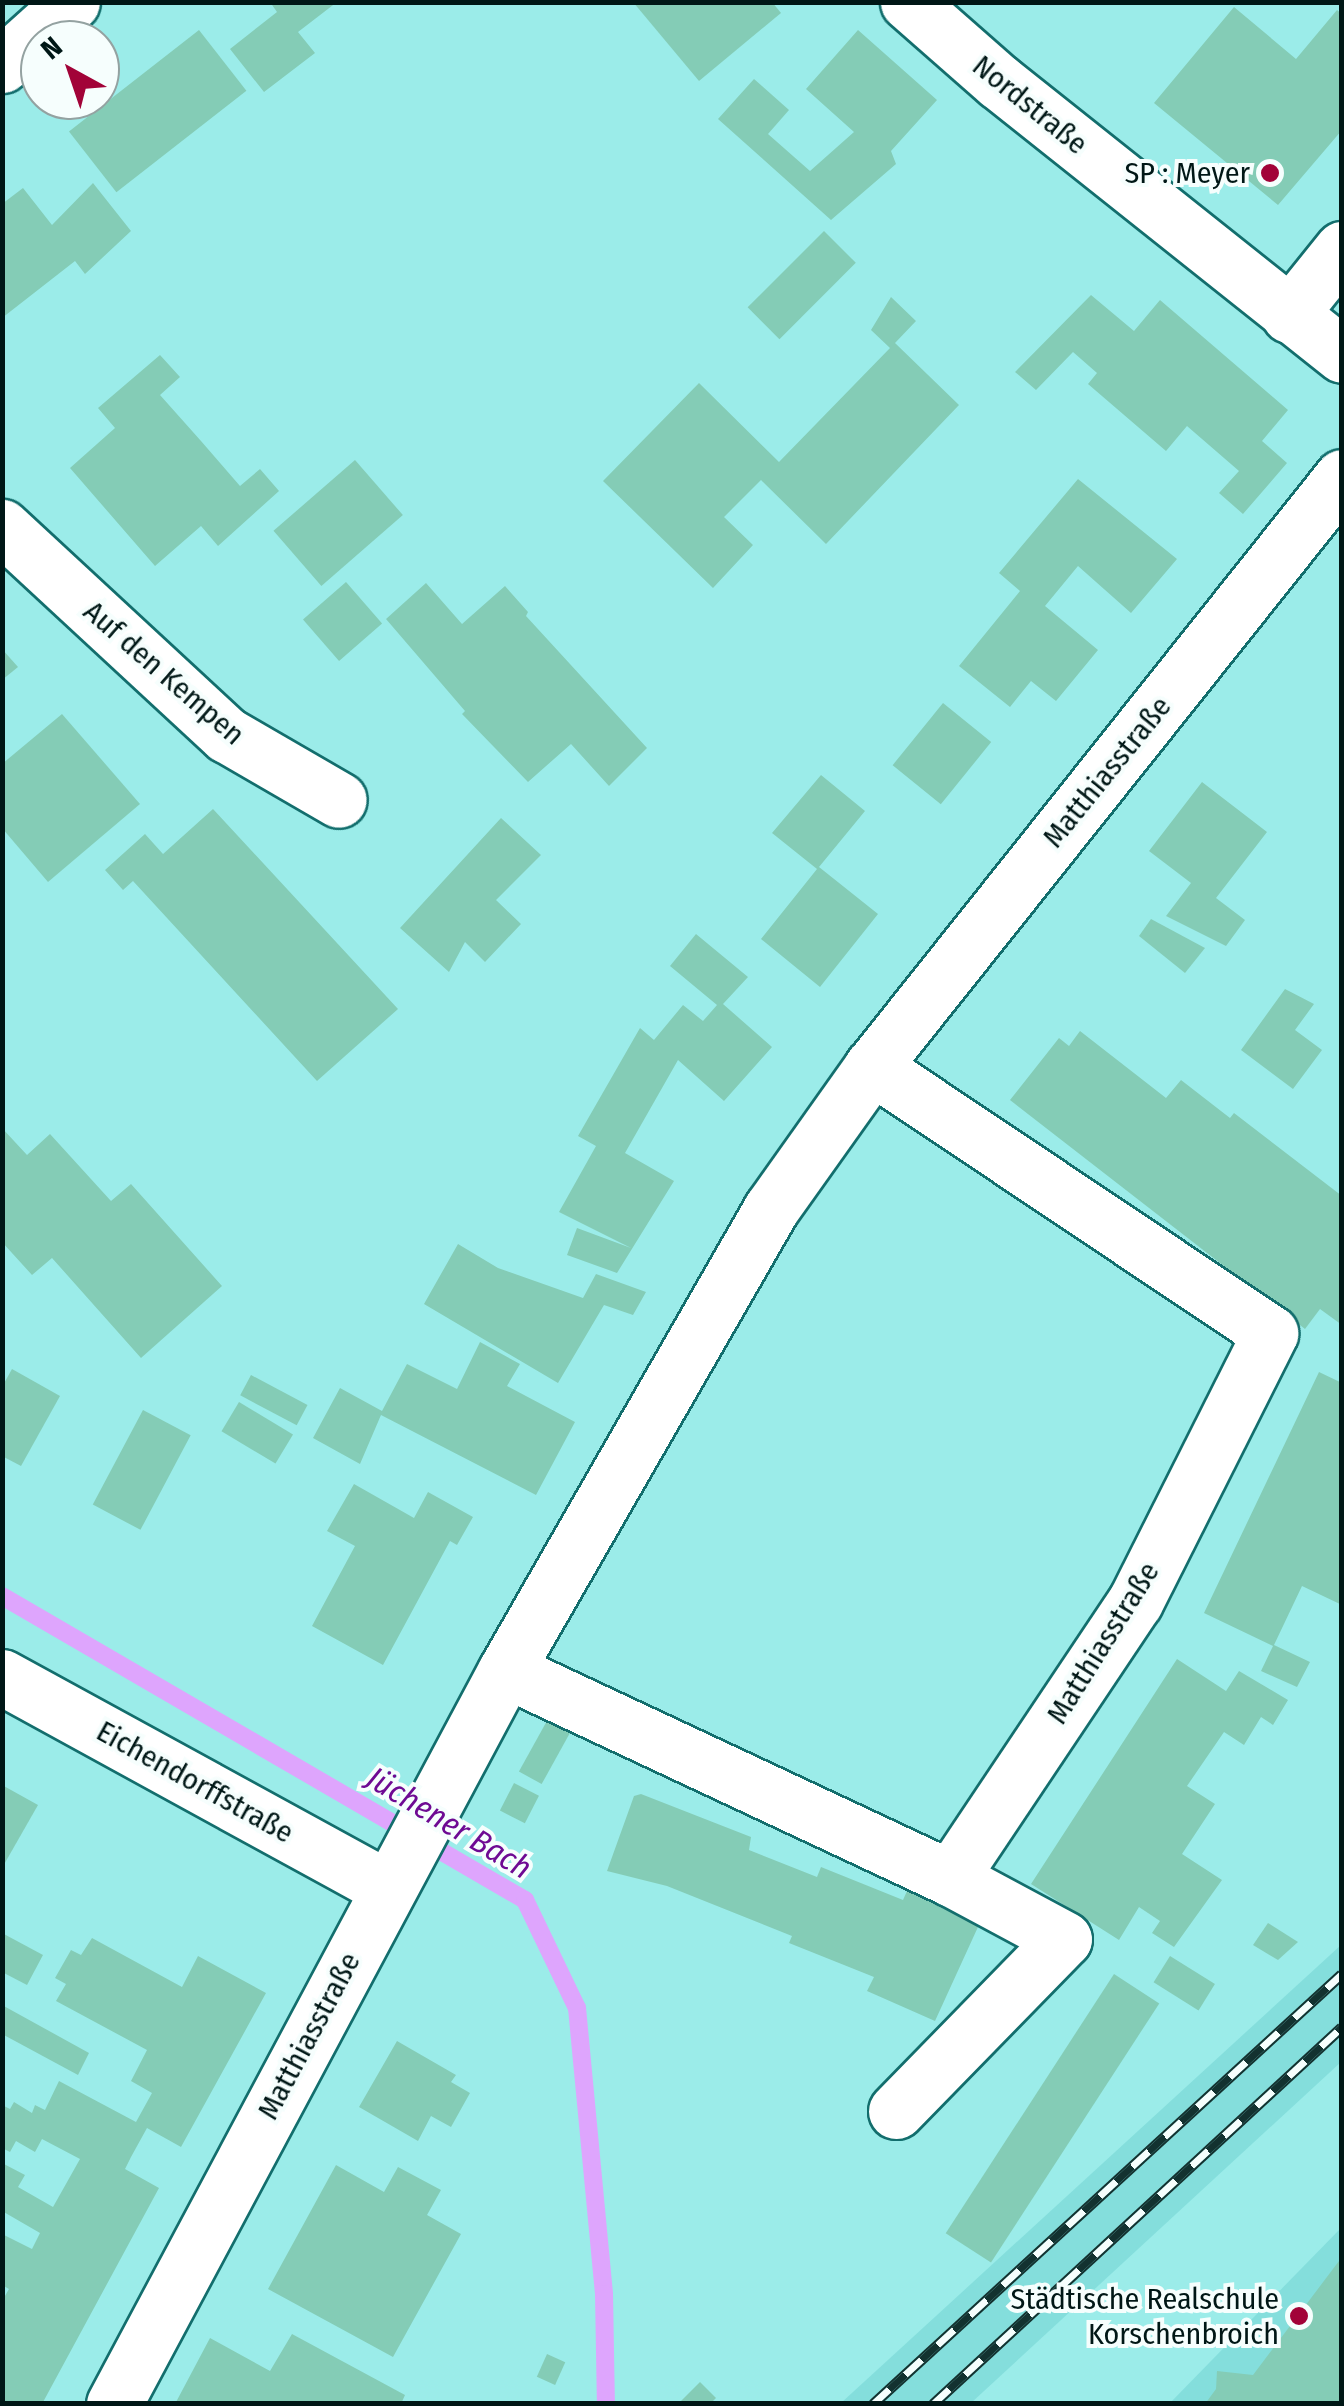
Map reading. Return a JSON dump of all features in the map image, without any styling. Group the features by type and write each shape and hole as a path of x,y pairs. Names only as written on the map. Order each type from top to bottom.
{"street":[{"path":"2,65 72,2"},
{"name":"Nordstraße","path":"908,2 1288,315 1342,355"},
{"path":"1288,315 1342,248"},
{"name":"Matthiasstraße","path":"114,2404 506,1670 748,1247 872,1067 1342,477"},
{"name":"Auf den Kempen","path":"2,527 228,736 340,800"},
{"name":"Matthiasstraße","path":"872,1067 1270,1333 1135,1602 950,1878"},
{"path":"506,1670 950,1878 1064,1939 896,2111"},
{"name":"Eichendorffstraße","path":"2,1677 394,1876"}],"shaded area":[{"path":"1341,1945 1341,2062 971,2403 841,2403"},
{"name":"Städtische Realschule Korschenbroich","path":"1341,2228 1341,2403 1170,2403"}],"building":[{"path":"270,2 337,2 298,32 315,53 264,92 230,49 277,12"},
{"path":"633,2 772,2 781,13 699,81"},
{"path":"1234,7 1296,59 1337,10 1342,14 1342,130 1278,205 1154,103"},
{"path":"199,30 246,91 116,192 69,132 84,120 120,120 120,92"},
{"path":"858,30 937,100 891,151 896,164 831,220 718,119 754,79 789,110 768,134 810,171 854,132 806,89"},
{"path":"93,183 131,231 85,274 75,261 2,318 2,204 23,188 52,225"},
{"path":"824,231 856,263 779,339 748,307"},
{"path":"1091,295 1134,331 1160,300 1288,410 1262,441 1287,463 1243,514 1219,493 1239,471 1187,426 1166,451 1088,384 1097,373 1073,352 1036,390 1015,372"},
{"path":"891,297 916,321 895,343 959,405 826,544 761,480 724,517 753,545 713,588 603,481 699,383 779,462 890,348 871,330"},
{"path":"160,355 180,377 160,395 240,486 260,469 279,491 218,546 201,526 155,566 70,468 115,428 98,408"},
{"path":"355,460 403,515 321,586 273,531"},
{"path":"1078,479 1177,559 1131,613 1078,566 1045,606 1098,650 1056,701 1031,681 1010,707 959,666 1020,591 999,573"},
{"path":"346,582 382,624 339,661 303,619"},
{"path":"426,583 462,624 505,586 528,612 526,616 647,748 609,786 571,744 528,782 462,714 465,711 386,619"},
{"path":"2,649 18,667 2,680"},
{"path":"943,703 991,742 941,804 893,765"},
{"path":"62,714 140,804 48,882 2,828 2,764"},
{"path":"821,775 865,811 819,867 878,914 820,987 761,939 817,869 772,833"},
{"path":"1202,782 1267,832 1216,898 1245,920 1226,946 1166,916 1191,883 1149,851"},
{"path":"213,809 398,1009 317,1081 133,881 123,890 105,870 145,834 163,854"},
{"path":"501,818 541,855 496,900 521,924 485,962 465,942 449,972 400,928"},
{"path":"1151,919 1205,948 1185,973 1139,936"},
{"path":"696,934 748,977 723,1004 772,1047 724,1101 678,1060 625,1153 674,1181 617,1273 567,1255 577,1228 631,1248 559,1212 596,1146 578,1136 640,1028 654,1040 683,1005 703,1021 717,1005 670,966"},
{"path":"1285,989 1314,1004 1295,1030 1322,1050 1293,1089 1241,1050"},
{"path":"1080,1031 1166,1098 1181,1080 1230,1118 1234,1113 1342,1196 1342,1325 1320,1309 1305,1329 1010,1100 1059,1038 1069,1046"},
{"path":"2,1128 27,1155 50,1134 111,1201 131,1184 222,1286 141,1358 52,1258 32,1275 2,1242"},
{"path":"458,1244 498,1268 583,1298 596,1274 646,1292 633,1315 604,1305 558,1383 424,1304"},
{"path":"480,1342 520,1364 507,1386 575,1422 536,1495 381,1415 360,1464 313,1438 340,1388 382,1411 407,1364 457,1389"},
{"path":"12,1369 60,1396 21,1466 2,1456 2,1387"},
{"path":"1319,1372 1342,1383 1342,1605 1302,1586 1274,1645 1310,1662 1297,1687 1261,1671 1273,1646 1204,1613"},
{"path":"251,1375 308,1405 297,1425 240,1395"},
{"path":"239,1402 293,1434 275,1464 221,1431"},
{"path":"143,1410 191,1435 140,1530 93,1504"},
{"path":"354,1484 414,1518 428,1492 473,1517 457,1545 450,1541 383,1665 312,1626 355,1546 327,1531"},
{"path":"1177,1659 1226,1691 1239,1671 1288,1700 1273,1725 1261,1717 1244,1745 1224,1732 1187,1786 1215,1804 1182,1854 1222,1880 1174,1947 1152,1933 1160,1921 1139,1907 1119,1940 1031,1884"},
{"path":"548,1719 571,1732 542,1784 519,1771"},
{"path":"514,1783 539,1796 525,1823 500,1811"},
{"path":"2,1785 38,1805 2,1868"},
{"path":"641,1794 751,1837 749,1850 817,1877 821,1867 903,1900 911,1882 983,1916 935,2021 867,1991 874,1977 789,1943 792,1936 667,1886 607,1871 634,1796"},
{"path":"1268,1923 1298,1942 1278,1960 1253,1945"},
{"path":"2,1933 43,1955 27,1985 2,1972"},
{"path":"92,1938 182,1987 198,1956 266,1993 181,2147 147,2128 131,2157 125,2169 159,2188 42,2404 2,2404 2,2301 9,2289 2,2285 2,2234 32,2249 40,2233 2,2211 2,2163 25,2175 18,2187 53,2207 80,2159 42,2139 35,2152 16,2141 10,2152 2,2148 2,2105 10,2109 14,2102 32,2113 35,2105 45,2110 59,2081 136,2122 152,2093 131,2081 147,2050 56,2001 66,1984 55,1978 71,1950 81,1955"},
{"path":"1170,1956 1215,1984 1199,2010 1154,1982"},
{"path":"1114,1974 1159,2003 991,2263 946,2233"},
{"path":"2,2005 89,2053 78,2075 2,2034"},
{"path":"397,2041 456,2075 451,2082 470,2093 451,2127 431,2116 418,2141 359,2107"},
{"path":"336,2165 384,2192 398,2167 441,2190 427,2215 461,2234 393,2357 268,2289"},
{"path":"1342,2257 1342,2404 1205,2404 1216,2389 1217,2371 1253,2375"},
{"path":"292,2334 405,2395 401,2404 175,2404 210,2338 270,2371"},
{"path":"547,2354 565,2362 555,2385 537,2377"},
{"path":"700,2382 716,2398 710,2404 678,2404"}],"waterway":[{"name":"Jüchener Bach","path":"2,1596 525,1900 577,2008 604,2294 606,2404"}],"railway":[{"path":"873,2404 1342,1974"},
{"path":"933,2404 1342,2027"}],"place":[{"name":"SP : Meyer","path":"1270,173"},
{"name":"Städtische Realschule Korschenbroich","path":"1299,2316"}]}
